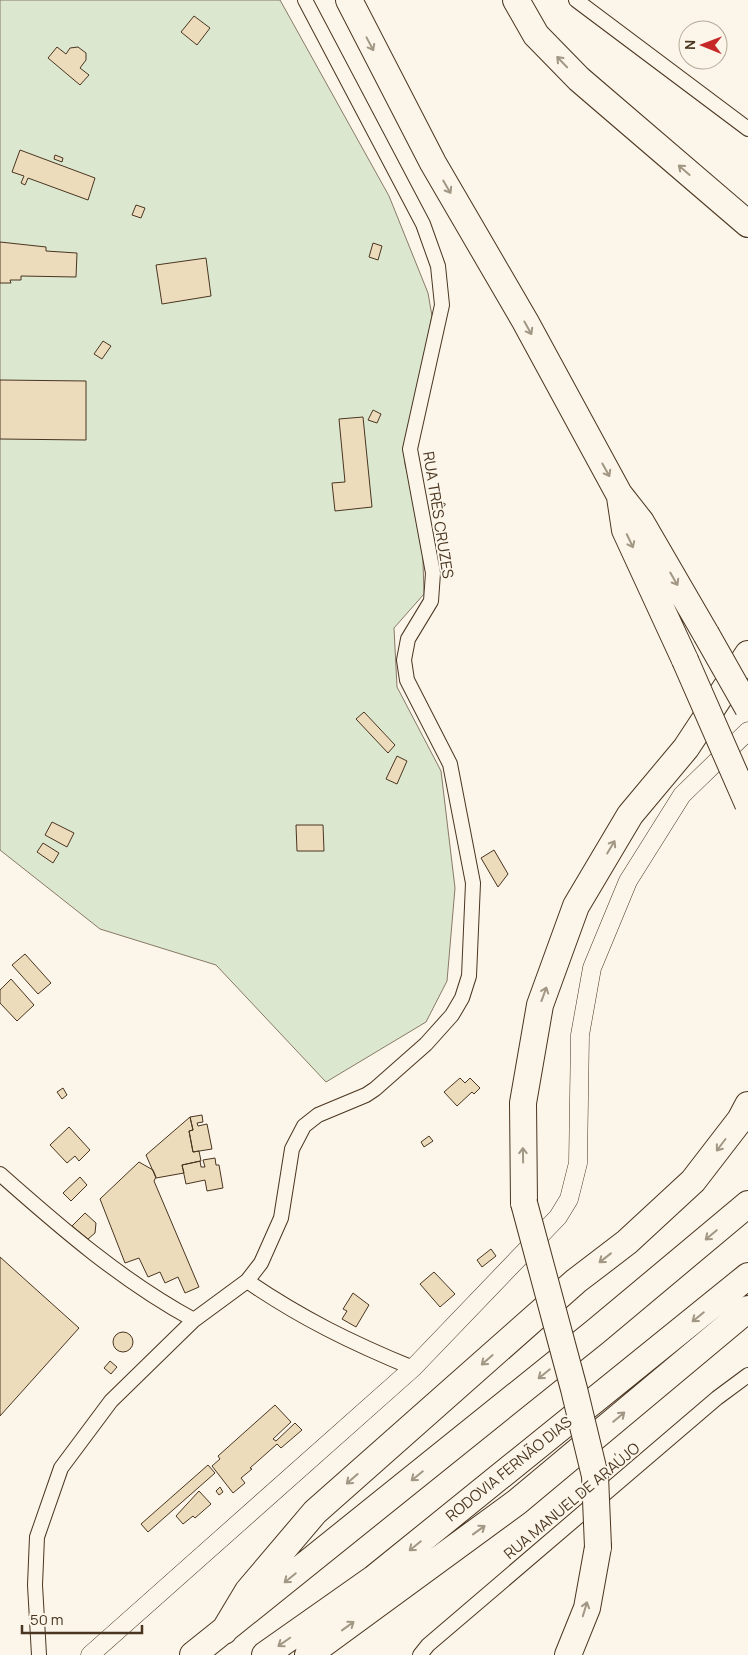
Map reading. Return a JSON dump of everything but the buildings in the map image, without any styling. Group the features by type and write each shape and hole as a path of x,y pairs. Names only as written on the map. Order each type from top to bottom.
{"highway":[{"path":"349,0 433,163 525,321 619,494 641,522 748,708"},
{"path":"516,0 536,35 579,79 748,224"},
{"path":"712,194 748,244"},
{"path":"619,494 625,530 748,804"},
{"path":"568,1655 587,1608 598,1548 595,1476 574,1389 524,1204 523,1103 540,1005 576,906 630,815 686,748 748,654"},
{"path":"224,1632 248,1591 315,1512 576,1281 627,1242 693,1181 740,1120 748,1105"},
{"path":"193,1655 595,1332 748,1204"},
{"name":"RODOVIA FERNÃO DIAS","path":"265,1655 373,1579 748,1276"},
{"name":"RODOVIA FERNÃO DIAS","path":"308,1655 517,1502 748,1309"}],"street":[{"name":"RUA TRÊS CRUZES","path":"39,1655 34,1585 37,1537 61,1468 111,1401 194,1320 247,1280 261,1263 281,1218 292,1149 304,1126 318,1115 366,1095 426,1044 452,1015 462,998 469,976 473,883 450,764 407,680 404,660 408,639 431,601 433,590 433,573 410,450 442,305 438,266 422,224 305,0"},
{"path":"576,0 748,128"},
{"path":"90,1655 413,1368 558,1217 569,1199 578,1163 580,1035 592,968 628,881 682,795 748,732"},
{"path":"0,1174 120,1274 155,1299 194,1320"},
{"path":"247,1280 285,1307 353,1344 413,1368"},
{"name":"RUA MANUEL DE ARAÚJO","path":"420,1655 428,1645 717,1398 748,1375"}],"green space":[{"path":"0,0 280,0 389,196 428,293 432,316 405,449 405,464 422,530 424,594 394,628 397,687 441,771 455,888 447,981 426,1022 326,1082 216,965 100,929 0,850"}]}
